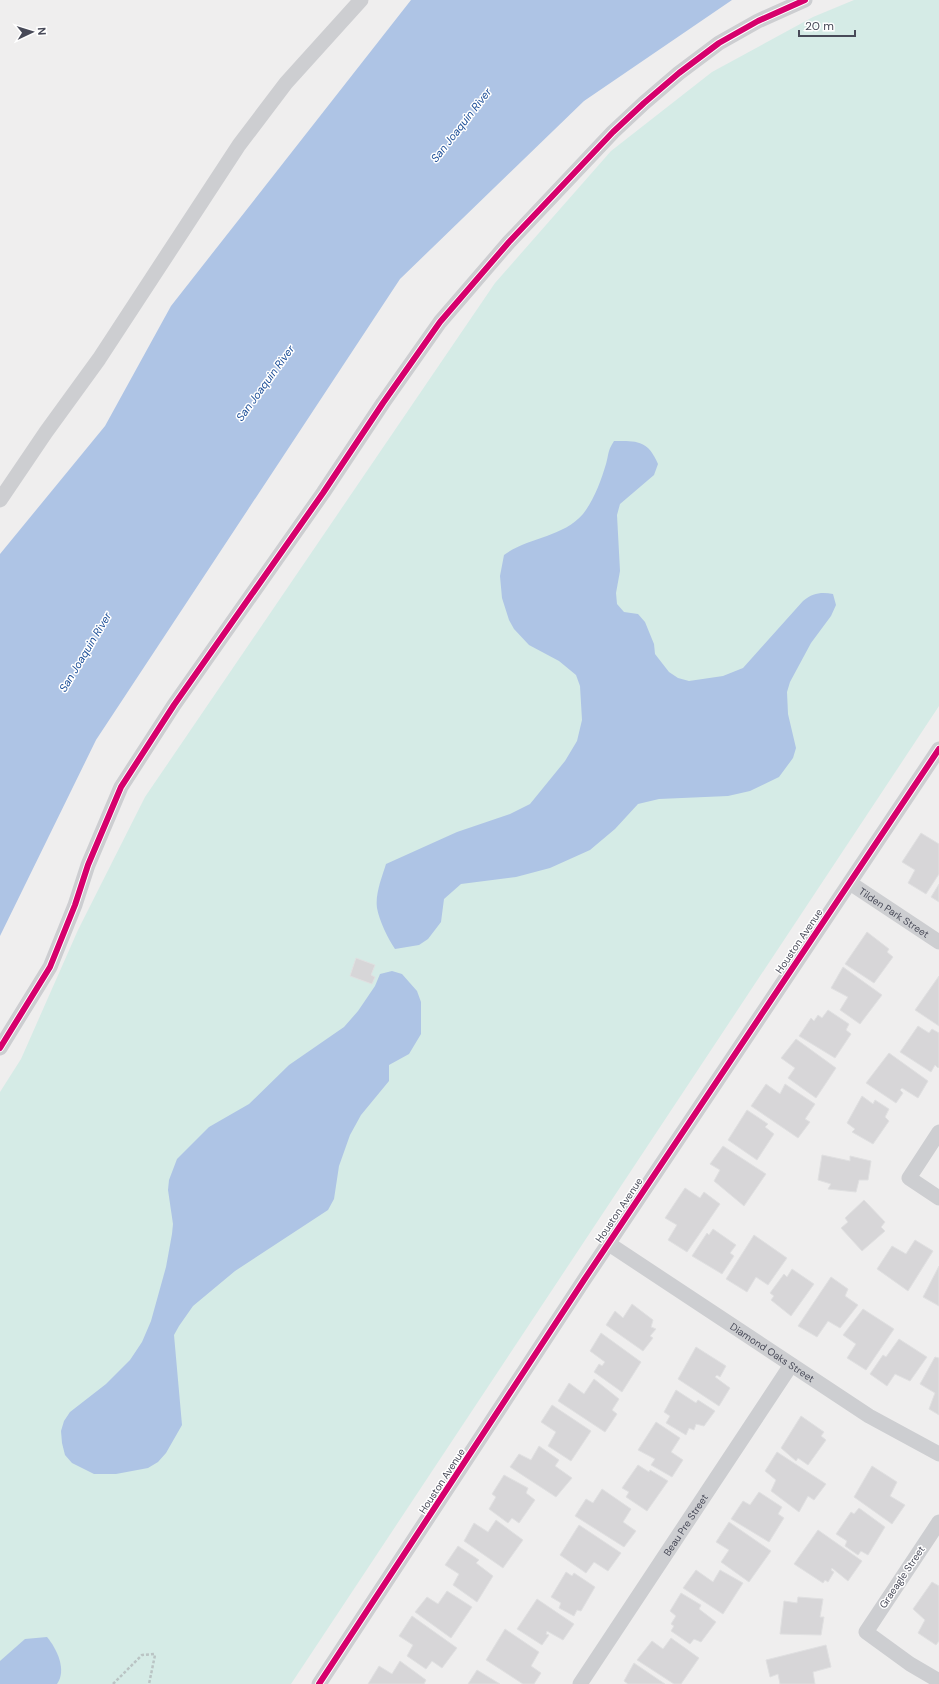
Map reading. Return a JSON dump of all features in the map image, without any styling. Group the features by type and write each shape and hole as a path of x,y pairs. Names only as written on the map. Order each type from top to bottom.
{"street":[{"path":"0,500 46,432 99,359 239,145 286,83 361,0"},
{"path":"0,1048 50,967 75,905 88,865 122,787 174,705 323,493 391,391 440,322 509,242 613,132 644,103 679,73 719,43 758,21 805,0"},
{"name":"Houston Avenue","path":"319,1684 609,1244 939,749"},
{"name":"Tilden Park Street","path":"850,883 939,942"},
{"path":"939,1132 909,1178 939,1198"},
{"name":"Diamond Oaks Street","path":"609,1244 869,1416 939,1454"},
{"name":"Beau Pre Street","path":"580,1684 791,1365"},
{"name":"Graeagle Street","path":"939,1522 866,1632 910,1664 939,1681"}],"path":[{"path":"113,1684 142,1655 154,1654 149,1684"}],"green space":[{"path":"854,0 939,0 939,706 291,1684 0,1684 0,1092 21,1059 78,930 145,797 495,283 611,151 712,72 813,17"}],"water":[{"name":"San Joaquin River","path":"411,0 732,0 584,101 400,279 96,740 0,936 0,554 105,426 171,306"},
{"path":"614,441 629,441 646,446 658,464 654,475 620,504 617,515 620,571 616,593 617,604 624,612 638,614 645,622 654,644 655,654 669,672 678,678 689,681 723,676 743,668 803,601 810,596 817,594 833,594 836,605 831,616 811,643 790,682 787,692 788,714 796,748 793,758 779,777 750,791 728,796 659,799 638,804 615,829 590,850 550,868 516,877 461,884 444,899 441,922 428,939 419,945 395,949 384,929 377,908 378,891 386,864 457,832 510,814 530,804 565,761 577,741 582,720 580,686 576,675 559,661 529,645 514,629 509,620 502,598 500,576 504,555 524,544 565,528 575,522 583,514 591,503 597,490 607,461 609,450"},
{"path":"392,971 402,974 417,991 421,1002 421,1034 409,1054 389,1065 389,1081 361,1115 350,1135 339,1166 334,1199 328,1210 235,1271 193,1306 179,1326 174,1335 182,1425 166,1453 158,1462 148,1468 116,1474 94,1474 72,1463 65,1455 62,1443 61,1431 64,1421 70,1412 106,1384 130,1360 142,1342 151,1321 166,1267 172,1234 173,1224 168,1190 169,1180 177,1159 209,1127 249,1104 289,1065 344,1027 358,1011 375,986 380,974"},
{"path":"47,1637 60,1660 61,1672 57,1684 0,1684 0,1661 25,1639"}],"building":[{"path":"921,833 939,844 939,874 926,894 908,883 915,870 902,862"},
{"path":"939,884 939,902 931,897"},
{"path":"867,932 889,949 887,952 893,957 874,983 845,964"},
{"path":"356,958 375,965 371,975 375,977 372,984 350,976"},
{"path":"843,967 882,995 860,1024 840,1010 848,997 831,988"},
{"path":"939,976 939,1026 915,1010"},
{"path":"828,1010 849,1024 846,1030 851,1034 835,1058 799,1036 811,1018 814,1021 818,1015 822,1018"},
{"path":"918,1026 929,1033 932,1029 939,1033 939,1067 938,1068 935,1065 931,1072 900,1052"},
{"path":"796,1039 836,1068 816,1098 788,1078 795,1068 781,1058"},
{"path":"889,1053 928,1081 918,1098 902,1088 900,1090 903,1093 896,1103 866,1083"},
{"path":"766,1084 780,1094 785,1084 815,1104 805,1119 810,1122 798,1138 751,1106"},
{"path":"862,1096 873,1104 875,1100 889,1109 885,1117 889,1121 873,1144 852,1132 855,1129 847,1123"},
{"path":"747,1110 768,1124 765,1127 774,1134 757,1160 728,1140"},
{"path":"723,1146 766,1174 744,1206 714,1181 720,1170 710,1164"},
{"path":"822,1155 850,1161 850,1156 871,1161 868,1180 859,1180 856,1192 828,1189 831,1184 818,1180"},
{"path":"685,1188 700,1198 704,1192 720,1204 687,1252 668,1240 677,1225 665,1218"},
{"path":"864,1200 885,1222 881,1227 885,1231 862,1251 841,1228 848,1222 845,1218"},
{"path":"713,1229 736,1245 730,1253 734,1256 722,1274 692,1256 707,1233 709,1235"},
{"path":"754,1235 787,1258 768,1285 756,1277 747,1292 726,1279"},
{"path":"915,1240 933,1251 908,1291 877,1269 892,1246 906,1254"},
{"path":"939,1266 939,1306 923,1297"},
{"path":"792,1269 814,1284 791,1316 771,1300 774,1296 770,1293 784,1274 787,1277"},
{"path":"831,1277 848,1289 845,1296 858,1305 840,1328 828,1321 817,1337 798,1326"},
{"path":"632,1304 653,1320 651,1327 656,1329 650,1336 653,1338 643,1351 606,1325 615,1311 623,1318"},
{"path":"863,1309 894,1329 866,1370 847,1358 856,1344 843,1335"},
{"path":"601,1333 641,1362 622,1392 594,1372 599,1364 602,1366 605,1362 590,1351"},
{"path":"899,1339 927,1357 910,1381 895,1374 887,1386 870,1374 883,1355 886,1357"},
{"path":"696,1347 726,1366 720,1377 717,1375 715,1377 730,1388 719,1406 678,1379"},
{"path":"935,1357 939,1358 939,1415 929,1409 935,1393 920,1384"},
{"path":"594,1379 619,1399 612,1410 617,1414 605,1432 558,1401 569,1383 584,1394"},
{"path":"676,1390 696,1403 698,1400 715,1411 704,1426 696,1424 694,1430 689,1428 686,1435 666,1423 670,1416 664,1412"},
{"path":"552,1405 591,1431 571,1461 548,1446 556,1432 541,1422"},
{"path":"801,1416 824,1432 821,1436 826,1440 808,1465 798,1458 796,1461 781,1448"},
{"path":"656,1422 680,1438 671,1452 683,1460 672,1477 651,1465 655,1459 638,1450"},
{"path":"539,1446 559,1460 555,1466 572,1478 556,1497 510,1467 519,1454 531,1460"},
{"path":"777,1452 826,1484 814,1500 808,1496 799,1512 771,1491 776,1480 765,1471"},
{"path":"638,1465 649,1472 650,1470 668,1481 647,1511 626,1497 629,1492 622,1488"},
{"path":"872,1466 897,1482 890,1496 905,1505 892,1524 854,1497"},
{"path":"504,1475 528,1488 526,1493 535,1500 519,1523 512,1518 508,1523 489,1509 496,1497 492,1494"},
{"path":"602,1489 631,1509 623,1522 636,1531 624,1547 575,1516 586,1499 593,1503"},
{"path":"759,1492 782,1507 778,1514 784,1518 769,1542 731,1519 743,1501 750,1505"},
{"path":"859,1508 885,1527 868,1555 861,1551 858,1555 845,1546 847,1541 836,1534 851,1512 854,1514"},
{"path":"496,1520 523,1540 503,1568 464,1541 474,1523 488,1532"},
{"path":"729,1522 771,1551 749,1582 721,1562 729,1550 716,1542"},
{"path":"579,1525 621,1553 608,1571 594,1562 586,1573 560,1555"},
{"path":"818,1530 862,1561 848,1581 832,1568 831,1570 834,1572 828,1582 825,1580 823,1583 794,1564"},
{"path":"458,1546 479,1560 476,1563 493,1576 477,1602 453,1585 459,1574 445,1565"},
{"path":"696,1570 713,1582 720,1570 743,1583 723,1614 683,1588"},
{"path":"566,1572 572,1576 574,1573 595,1587 581,1611 577,1610 574,1616 559,1608 561,1603 551,1597"},
{"path":"932,1582 939,1586 939,1641 936,1645 918,1633 925,1620 913,1609"},
{"path":"447,1591 472,1607 451,1638 415,1612 427,1597 438,1604"},
{"path":"681,1593 701,1605 699,1609 716,1622 701,1642 694,1639 690,1644 671,1631 674,1626 671,1624 676,1616 670,1611"},
{"path":"798,1597 823,1599 820,1617 824,1617 821,1635 780,1634 784,1601 797,1603"},
{"path":"537,1599 574,1624 563,1640 547,1631 546,1634 549,1635 542,1645 517,1629"},
{"path":"412,1616 457,1648 442,1668 432,1661 426,1669 407,1656 413,1645 399,1636"},
{"path":"505,1629 539,1652 531,1666 541,1673 534,1684 523,1684 486,1660"},
{"path":"671,1638 699,1658 681,1684 674,1684 637,1660 652,1641 663,1649"},
{"path":"826,1645 831,1667 813,1672 815,1684 780,1684 778,1674 770,1677 766,1660"},
{"path":"400,1661 426,1680 424,1684 368,1684 379,1666 392,1674"},
{"path":"634,1663 665,1684 628,1684 624,1681"},
{"path":"477,1670 500,1684 468,1684"}],"cycle path":[{"path":"0,1048 50,967 75,905 88,865 121,787 174,705 323,493 383,403 440,322 509,242 613,132 644,103 679,73 719,43 758,21 805,0"},
{"path":"319,1684 584,1280 939,749"}]}
